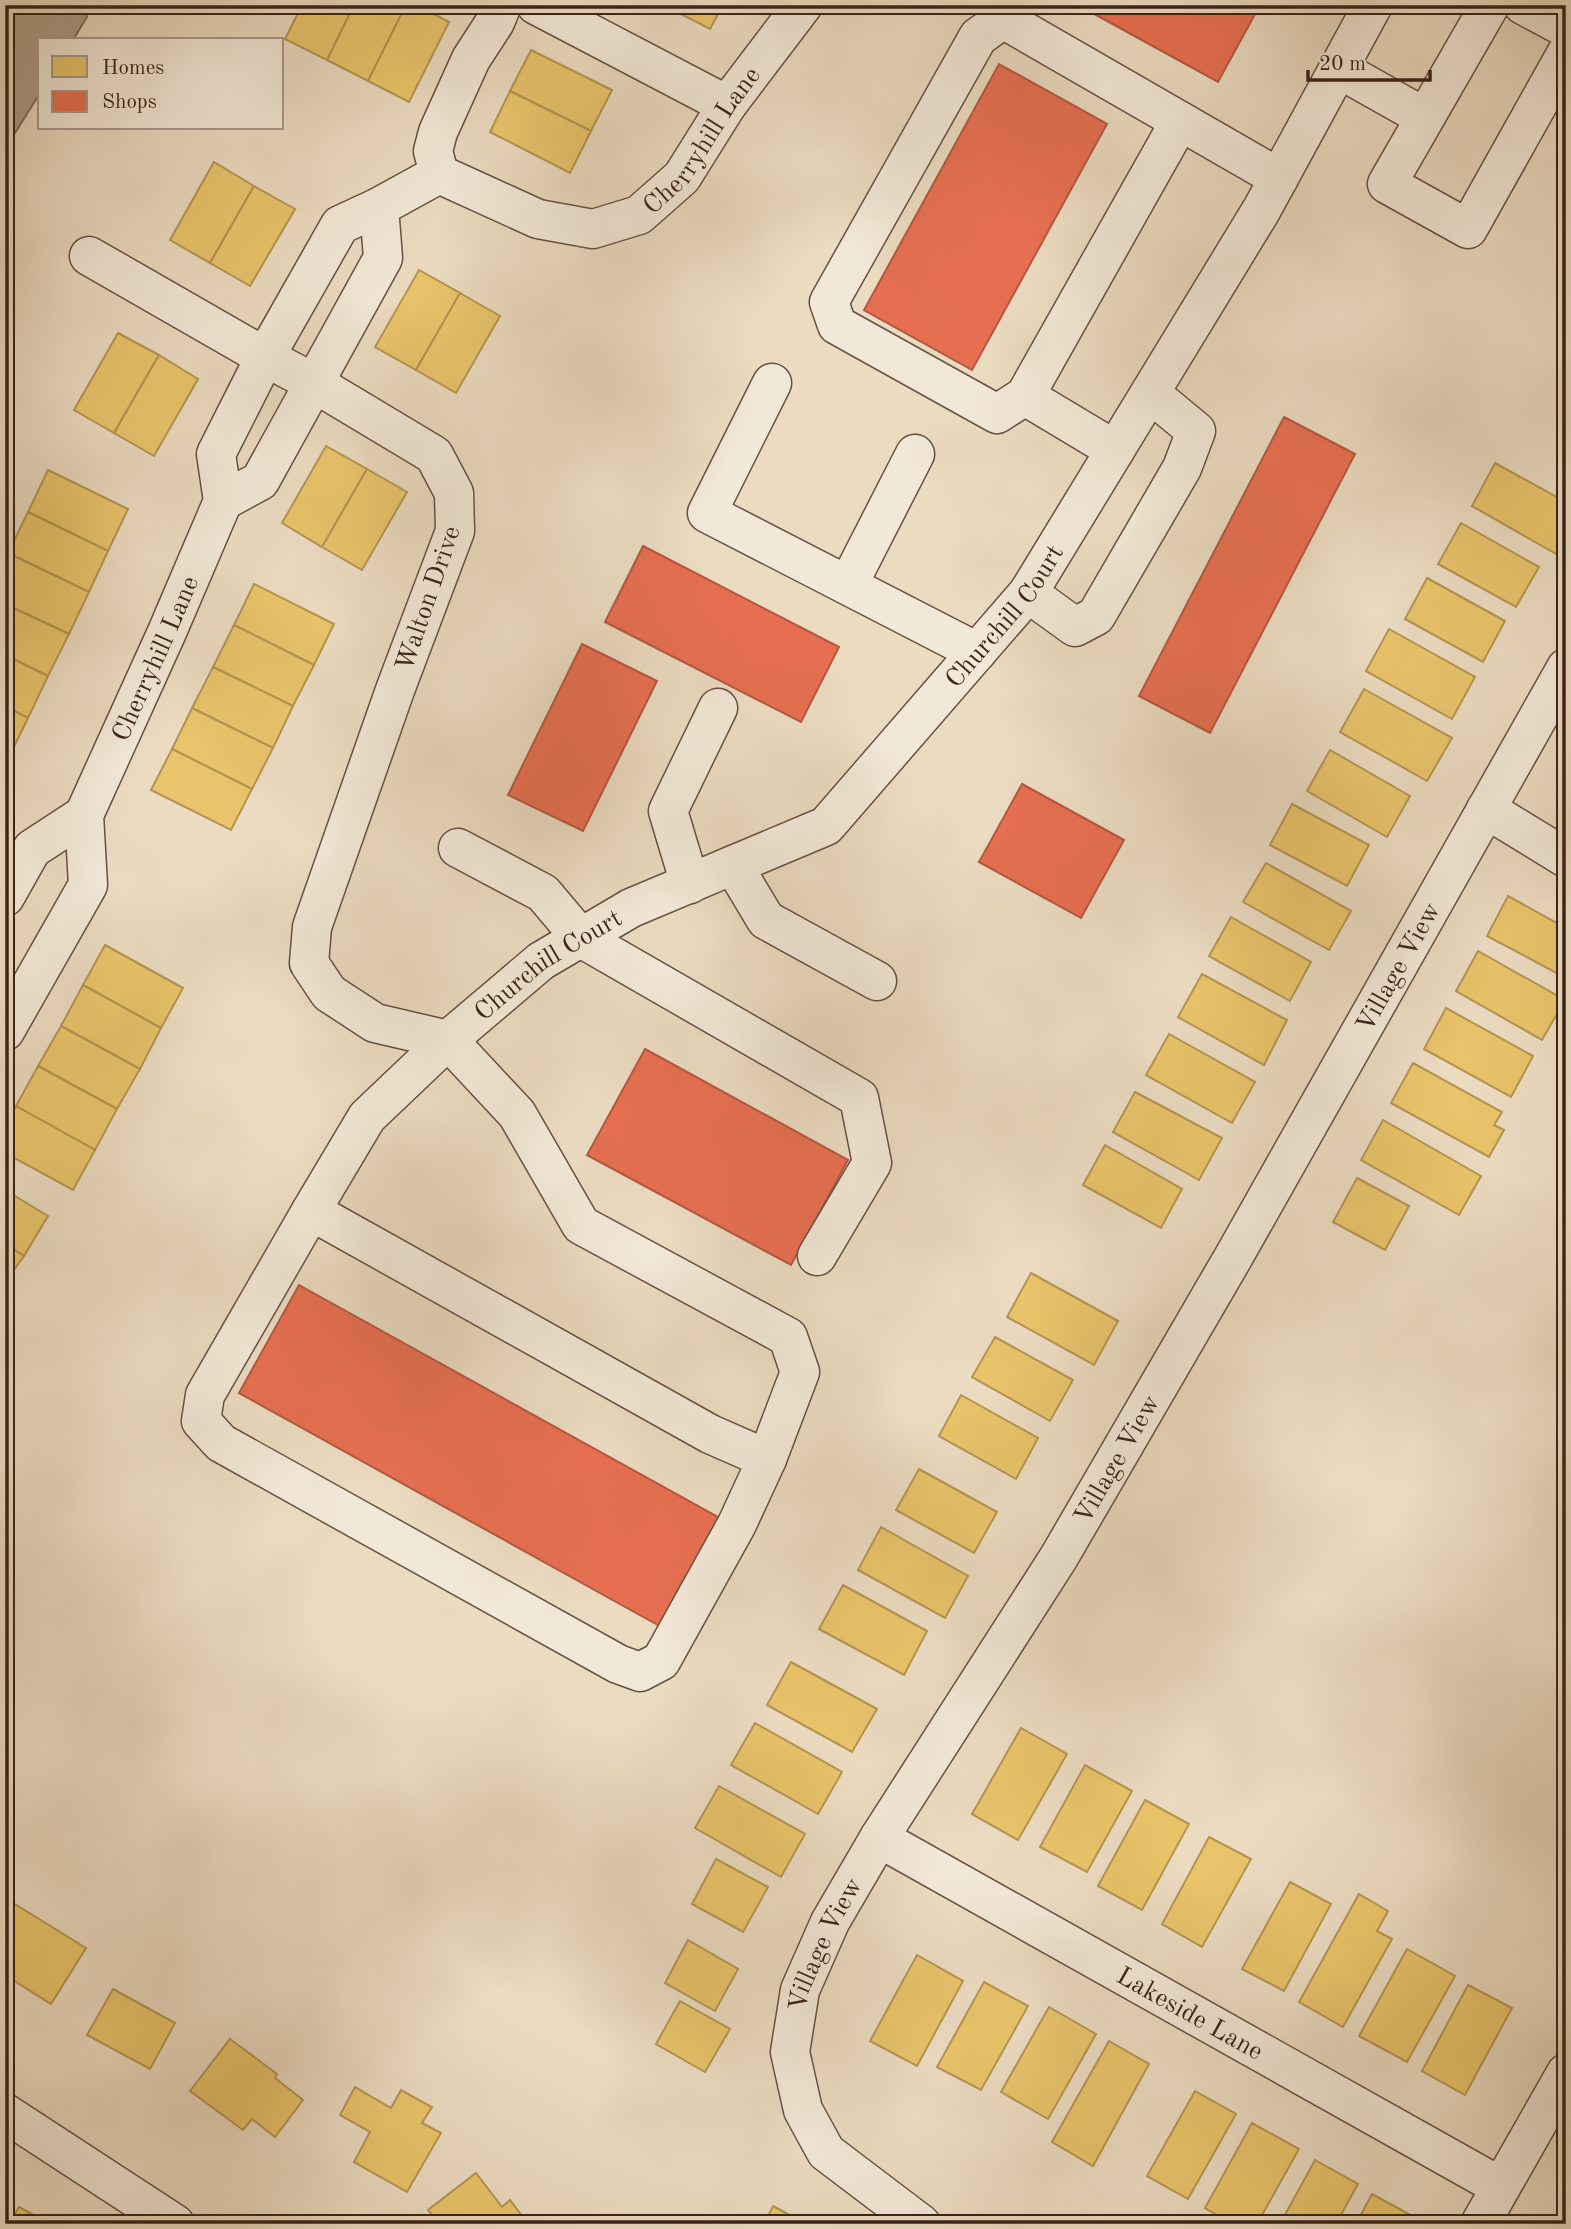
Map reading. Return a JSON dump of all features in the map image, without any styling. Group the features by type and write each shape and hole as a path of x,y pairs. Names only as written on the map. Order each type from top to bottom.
{"street":[{"path":"379,207 383,258 260,481 223,501 216,454 265,357 340,225 439,174 433,151 438,132 471,60 495,22 502,5"},
{"path":"536,5 727,105"},
{"name":"Cherryhill Lane","path":"439,174 538,219 593,229 639,215 682,177 727,105 803,5"},
{"name":"Churchill Court","path":"767,1460 737,1524 661,1661 640,1672 618,1664 221,1443 201,1421 205,1395 368,1117 448,1040 541,961 631,908 826,825 1028,593 1279,178 1373,5"},
{"path":"1490,5 1387,184 1468,229 1566,54"},
{"path":"1523,5 1566,28"},
{"path":"1180,121 1025,396 998,414 837,325 830,302 978,37 1003,19 1279,178"},
{"path":"1339,69 1424,117"},
{"name":"Walton Drive","path":"89,256 314,383 434,455 454,493 455,531 395,690 312,927 309,963 329,993 375,1023 448,1040"},
{"path":"772,383 707,513 977,652"},
{"path":"1028,593 1074,627 1096,615 1182,468 1196,431 1150,393"},
{"path":"1025,396 1115,450"},
{"path":"848,585 915,454"},
{"name":"Cherryhill Lane","path":"5,1031 88,885 84,815 223,501"},
{"name":"Village View","path":"921,2224 826,2151 803,2110 790,2052 800,1990 830,1922 879,1838 1059,1557 1234,1256 1566,668"},
{"path":"690,884 668,811 718,708"},
{"path":"1486,809 1566,858"},
{"path":"5,897 32,849 84,815"},
{"path":"458,848 543,893 581,938 859,1098 872,1163 817,1256"},
{"path":"733,865 766,920 877,981"},
{"path":"311,1211 710,1434 767,1460 800,1372 788,1337 581,1224 517,1114 448,1040"},
{"name":"Lakeside Lane","path":"879,1838 1501,2187"},
{"path":"1480,2224 1566,2073"},
{"path":"5,2113 175,2224"}],"shaded area":[{"path":"5,5 83,5 87,17 74,38 38,38 38,96 5,149"}],"building: Homes":[{"path":"302,5 354,5 327,60 285,39"},
{"path":"354,5 406,5 368,81 327,60"},
{"path":"406,5 417,5 449,22 409,102 368,81"},
{"path":"671,5 723,5 710,29 669,8"},
{"path":"531,50 612,90 591,131 510,91"},
{"path":"510,91 591,131 570,173 490,132"},
{"path":"214,162 254,186 210,263 170,240"},
{"path":"254,186 295,209 250,286 210,263"},
{"path":"419,270 460,293 416,370 375,347"},
{"path":"460,293 500,316 456,393 416,370"},
{"path":"118,333 159,355 114,433 74,410"},
{"path":"159,355 198,379 154,456 114,433"},
{"path":"326,446 367,469 322,547 282,523"},
{"path":"1495,463 1566,502 1566,536 1556,554 1472,506"},
{"path":"367,469 407,492 362,570 322,547"},
{"path":"48,470 128,509 108,551 28,512"},
{"path":"28,512 108,551 89,592 8,553"},
{"path":"1461,523 1539,567 1516,607 1438,564"},
{"path":"8,553 89,592 69,634 5,604 5,558"},
{"path":"1427,578 1505,621 1483,662 1405,619"},
{"path":"254,584 334,624 314,665 234,625"},
{"path":"5,604 69,634 48,676 5,655"},
{"path":"234,625 314,665 293,706 213,667"},
{"path":"1389,629 1475,677 1452,719 1366,671"},
{"path":"5,655 48,676 28,718 5,706"},
{"path":"213,667 293,706 273,748 192,708"},
{"path":"1364,689 1452,738 1427,781 1340,732"},
{"path":"5,706 28,718 8,759 5,758"},
{"path":"192,708 273,748 252,789 172,749"},
{"path":"172,749 252,789 231,830 151,790"},
{"path":"1330,750 1410,796 1387,837 1307,791"},
{"path":"1292,804 1369,845 1347,886 1270,845"},
{"path":"1266,863 1351,911 1329,950 1243,902"},
{"path":"1508,896 1566,928 1566,978 1487,936"},
{"path":"1231,917 1311,962 1290,1001 1209,956"},
{"path":"105,945 183,988 161,1028 83,985"},
{"path":"1478,951 1565,1000 1542,1040 1456,991"},
{"path":"1202,974 1287,1020 1264,1065 1178,1017"},
{"path":"83,985 161,1028 140,1069 61,1026"},
{"path":"1446,1008 1533,1056 1511,1097 1424,1049"},
{"path":"61,1026 140,1069 117,1109 38,1066"},
{"path":"1169,1034 1255,1082 1232,1123 1146,1075"},
{"path":"1413,1063 1502,1112 1494,1125 1504,1130 1489,1157 1391,1103"},
{"path":"38,1066 117,1109 95,1150 16,1106"},
{"path":"1135,1092 1222,1138 1199,1180 1113,1132"},
{"path":"16,1106 95,1150 73,1190 5,1153 5,1127"},
{"path":"1383,1120 1481,1176 1459,1215 1361,1160"},
{"path":"1105,1145 1182,1189 1161,1228 1083,1185"},
{"path":"1357,1178 1409,1206 1385,1250 1333,1222"},
{"path":"5,1190 48,1216 24,1256 5,1244"},
{"path":"5,1244 24,1256 5,1282"},
{"path":"1031,1273 1118,1321 1094,1365 1007,1317"},
{"path":"995,1337 1073,1380 1050,1421 972,1377"},
{"path":"961,1395 1038,1438 1016,1479 939,1436"},
{"path":"919,1469 997,1512 974,1553 896,1510"},
{"path":"881,1527 968,1576 945,1618 858,1570"},
{"path":"843,1585 927,1631 904,1675 819,1629"},
{"path":"791,1662 877,1709 852,1752 767,1705"},
{"path":"755,1723 842,1772 818,1814 731,1765"},
{"path":"1021,1728 1067,1754 1018,1840 972,1814"},
{"path":"1085,1765 1132,1791 1087,1872 1040,1847"},
{"path":"719,1786 805,1834 781,1877 695,1828"},
{"path":"1145,1800 1189,1824 1142,1910 1098,1886"},
{"path":"1209,1837 1251,1859 1202,1947 1162,1924"},
{"path":"716,1859 768,1887 743,1932 692,1904"},
{"path":"1290,1882 1331,1904 1284,1991 1242,1969"},
{"path":"1359,1894 1388,1911 1377,1931 1392,1939 1343,2027 1299,2002"},
{"path":"5,1898 86,1948 51,2004 5,1975"},
{"path":"688,1940 738,1969 715,2011 665,1983"},
{"path":"1407,1949 1455,1976 1407,2062 1359,2036"},
{"path":"917,1955 963,1981 917,2066 870,2041"},
{"path":"984,1982 1028,2006 981,2090 937,2067"},
{"path":"1468,1985 1512,2008 1465,2095 1422,2071"},
{"path":"113,1989 175,2023 150,2069 87,2035"},
{"path":"680,2001 730,2029 705,2072 656,2044"},
{"path":"1049,2007 1096,2034 1048,2119 1001,2092"},
{"path":"230,2039 277,2074 275,2078 303,2100 275,2137 252,2119 243,2130 190,2091"},
{"path":"1109,2041 1149,2064 1093,2166 1052,2142"},
{"path":"355,2087 391,2108 401,2090 432,2107 422,2123 441,2133 407,2192 354,2162 370,2132 340,2115"},
{"path":"1195,2091 1236,2114 1188,2199 1147,2176"},
{"path":"1252,2123 1299,2149 1257,2224 1233,2224 1205,2208"},
{"path":"1315,2160 1358,2184 1336,2224 1280,2224"},
{"path":"476,2173 502,2207 510,2200 528,2224 439,2224 428,2210"},
{"path":"1372,2194 1416,2218 1413,2224 1356,2224"},
{"path":"773,2206 806,2224 764,2224"},
{"path":"19,2207 50,2224 9,2224"}],"building: Shops":[{"path":"1078,5 1260,5 1218,82"},
{"path":"999,64 1107,124 972,370 864,310"},
{"path":"1284,417 1355,454 1210,733 1139,696"},
{"path":"643,546 839,647 801,722 605,622"},
{"path":"582,644 657,681 583,831 508,795"},
{"path":"1022,784 1124,840 1081,918 979,862"},
{"path":"645,1049 848,1160 791,1265 587,1155"},
{"path":"299,1285 725,1521 665,1629 239,1393"}]}
